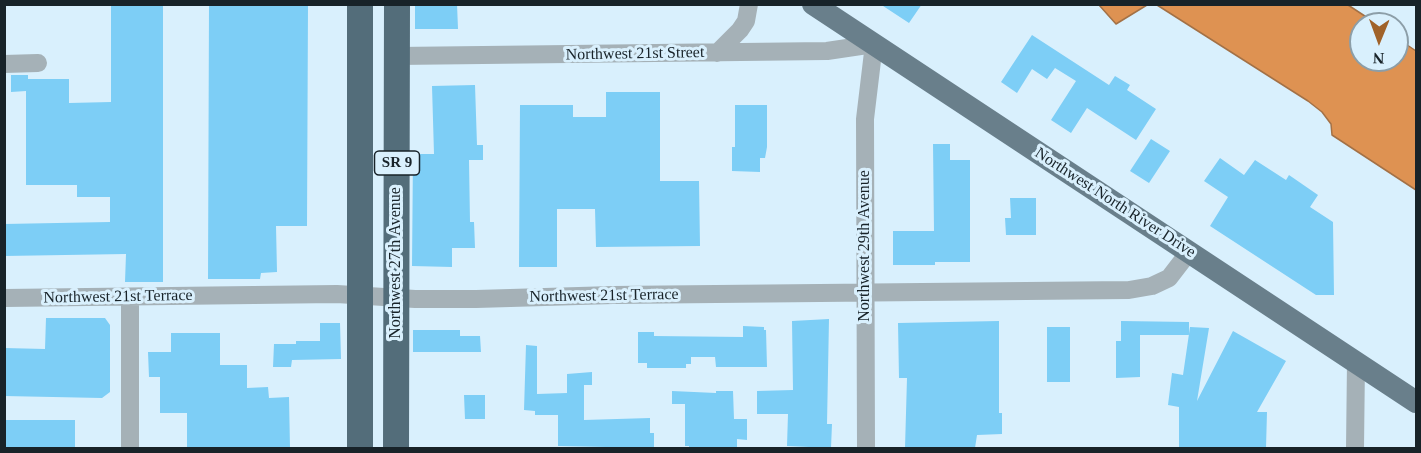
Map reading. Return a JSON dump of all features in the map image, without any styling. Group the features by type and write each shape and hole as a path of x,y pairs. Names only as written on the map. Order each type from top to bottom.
{"highway":[{"name":"SR 9","path":"360,4 360,448"},
{"name":"Northwest 27th Avenue","path":"396,448 397,4"}],"main road":[{"name":"Northwest North River Drive","path":"813,4 1416,402"}],"street":[{"path":"717,53 746,21 749,4"},
{"name":"Northwest 21st Street","path":"397,56 827,51 874,44"},
{"name":"Northwest 29th Avenue","path":"866,448 866,119 874,44"},
{"path":"4,64 38,63"},
{"name":"Northwest 21st Terrace","path":"4,298 361,295 476,299 1141,289 1169,278 1189,252"},
{"path":"130,297 130,448"},
{"path":"1355,448 1356,362"}],"shaded area":[{"path":"1099,5 1147,5 1116,24"},
{"path":"1157,5 1348,5 1359,12 1349,12 1349,72 1409,72 1409,46 1416,51 1416,190 1332,135 1331,124 1322,112"}],"building":[{"path":"111,4 163,4 163,282 125,282 126,254 4,256 4,224 110,222 110,197 77,197 77,185 26,185 26,91 11,92 11,75 28,75 28,79 69,79 69,103 111,102"},
{"path":"209,4 308,4 307,226 276,226 277,272 261,273 260,279 208,279"},
{"path":"415,4 457,4 458,29 415,29"},
{"path":"880,4 922,4 909,23"},
{"path":"1032,35 1109,85 1115,76 1130,85 1127,90 1156,109 1136,140 1087,108 1071,133 1051,120 1076,81 1055,68 1047,79 1032,69 1017,93 1001,82"},
{"path":"475,85 477,145 483,145 483,160 469,160 470,222 474,222 475,248 452,248 452,267 412,266 413,154 434,154 432,86"},
{"path":"606,92 660,92 660,181 699,181 700,246 596,247 595,209 557,209 557,267 519,267 520,105 573,105 573,117 606,117"},
{"path":"735,105 767,105 767,147 765,158 760,158 760,172 732,171 732,147 735,147"},
{"path":"1151,139 1170,151 1149,183 1130,171"},
{"path":"933,144 950,144 950,160 970,160 970,262 893,265 893,231 934,231"},
{"path":"1220,158 1244,175 1255,160 1286,180 1289,175 1318,195 1310,207 1333,222 1334,295 1316,295 1210,226 1228,197 1204,181"},
{"path":"1010,198 1036,198 1036,235 1006,235 1005,218 1011,218"},
{"path":"46,318 105,318 110,325 110,392 102,398 4,396 4,348 45,349"},
{"path":"829,319 827,424 832,424 831,448 787,446 788,414 757,414 757,391 793,390 792,321"},
{"path":"999,321 999,413 1002,413 1002,434 977,435 975,448 905,448 907,378 899,378 898,323"},
{"path":"1121,321 1189,322 1189,335 1140,335 1140,377 1116,378 1116,341 1121,341"},
{"path":"320,323 340,323 341,359 292,360 291,367 273,367 274,344 320,341"},
{"path":"743,326 764,327 766,330 767,367 716,367 715,357 691,357 691,364 686,364 686,368 647,368 647,363 638,363 638,332 654,332 654,336 743,337"},
{"path":"1047,327 1070,327 1070,382 1047,382"},
{"path":"1190,327 1209,328 1197,401 1233,331 1286,361 1257,412 1267,412 1266,448 1179,448 1179,407 1168,405 1172,373 1183,375"},
{"path":"413,330 460,330 460,336 480,336 481,352 413,352"},
{"path":"171,333 220,333 220,365 247,365 247,388 268,387 269,398 289,397 290,448 187,448 187,413 160,413 160,377 149,377 148,352 171,352"},
{"path":"526,345 537,346 537,394 567,393 567,374 592,372 592,385 584,385 584,420 650,418 650,433 654,433 654,448 558,446 558,415 535,415 535,411 524,410"},
{"path":"672,391 716,393 716,391 733,391 734,419 747,419 747,440 737,439 737,448 689,448 685,446 685,404 672,404"},
{"path":"464,395 485,395 485,419 465,419"},
{"path":"4,420 75,420 75,448 4,448"}]}
